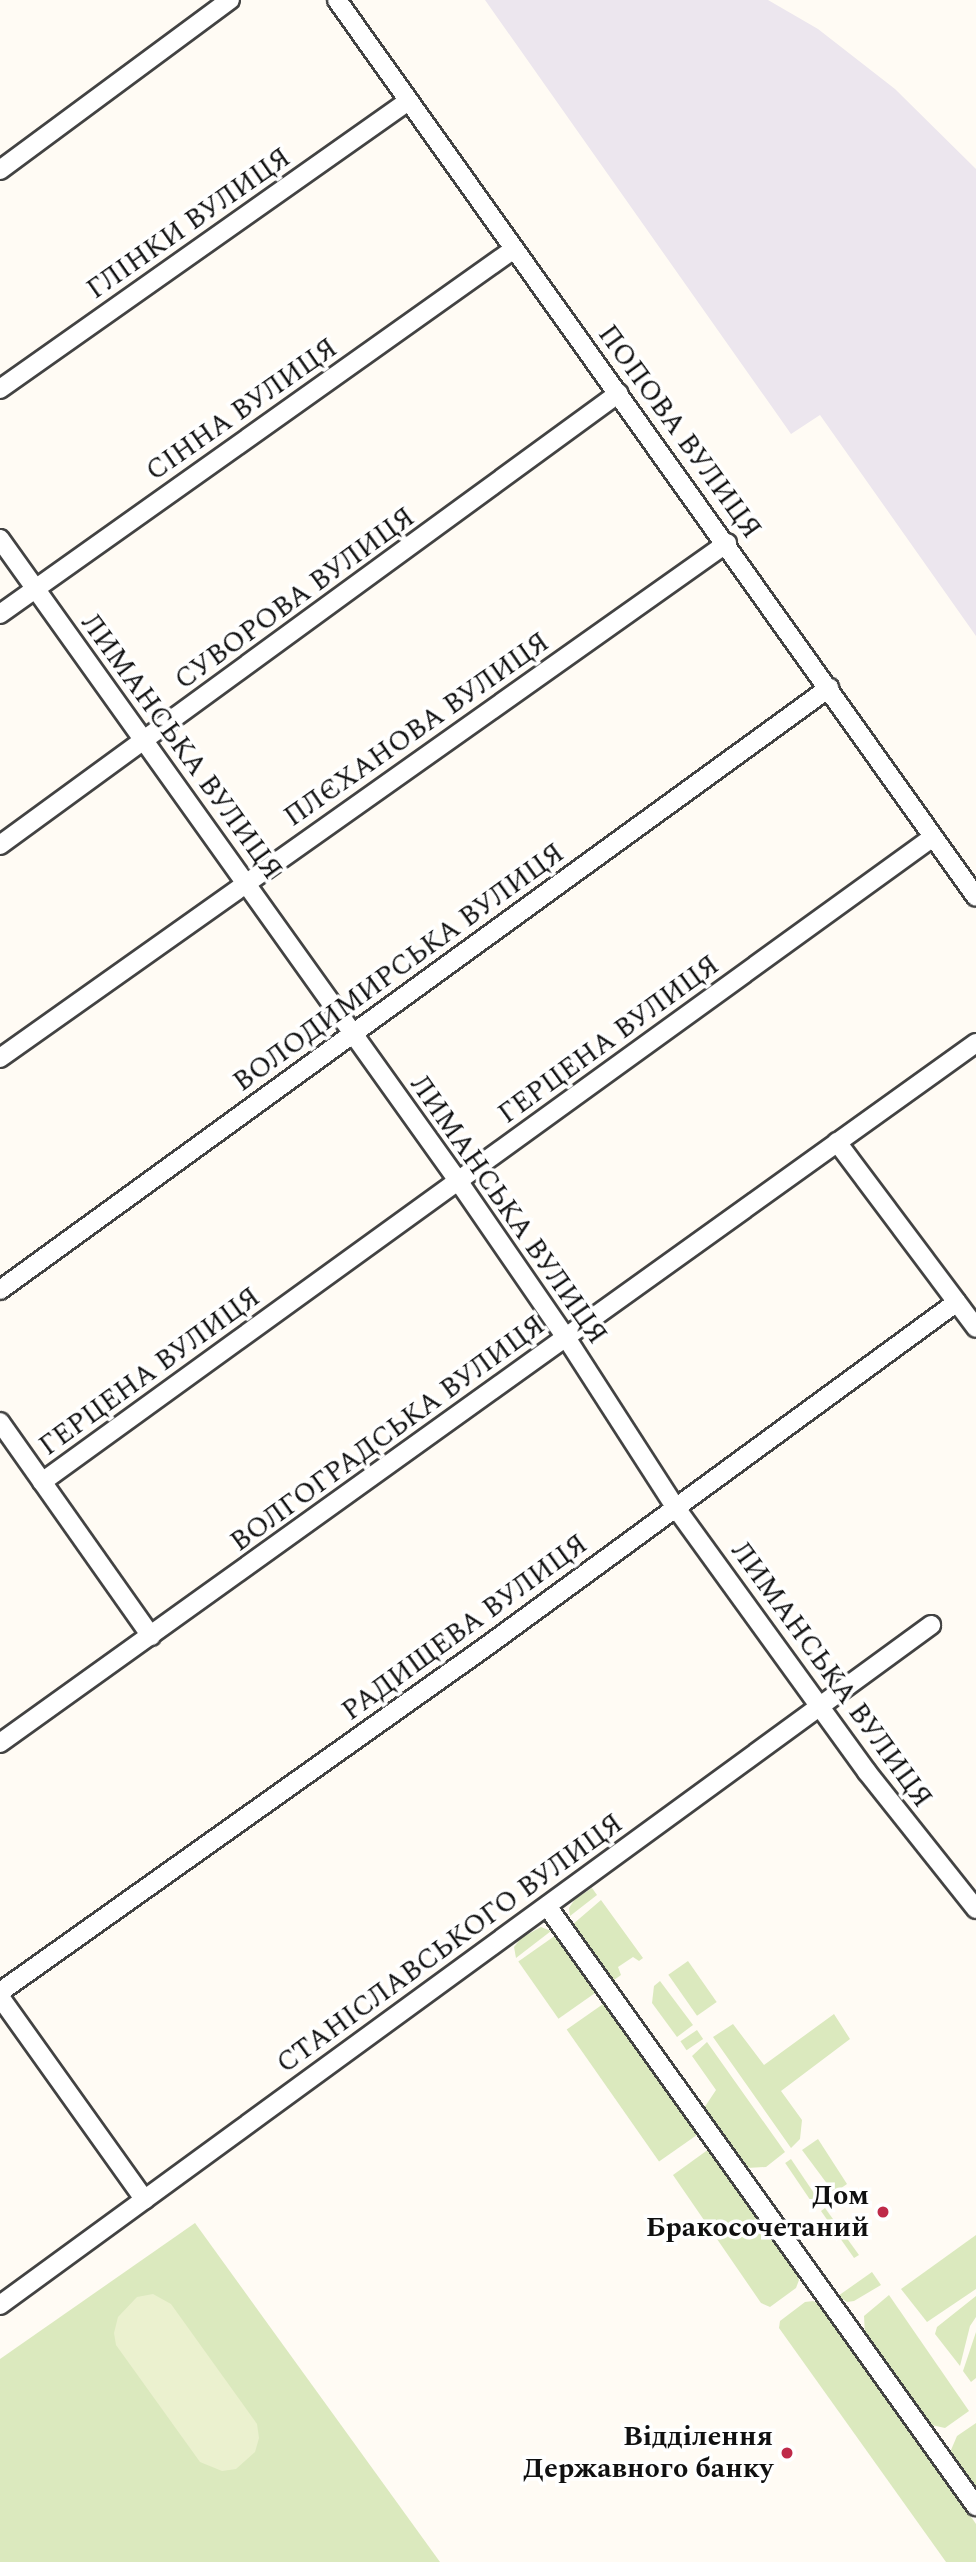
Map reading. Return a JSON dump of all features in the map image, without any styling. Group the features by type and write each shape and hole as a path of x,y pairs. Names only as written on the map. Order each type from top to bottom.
{"street":[{"path":"0,170 230,0"},
{"name":"ПОПОВА ВУЛИЦЯ","path":"337,0 727,543 976,897"},
{"name":"ГЛІНКИ ВУЛИЦЯ","path":"0,389 408,101"},
{"name":"СІННА ВУЛИЦЯ","path":"0,614 514,249"},
{"name":"СУВОРОВА ВУЛИЦЯ","path":"0,845 145,742 619,393"},
{"name":"ЛИМАНСЬКА ВУЛИЦЯ","path":"0,539 459,1182 567,1339 676,1508 867,1772 976,1909"},
{"name":"ПЛЄХАНОВА ВУЛИЦЯ","path":"0,1058 727,543"},
{"name":"ВОЛОДИМИРСЬКА ВУЛИЦЯ","path":"0,1290 829,688"},
{"name":"ГЕРЦЕНА ВУЛИЦЯ","path":"43,1482 933,836"},
{"name":"ВОЛГОГРАДСЬКА ВУЛИЦЯ","path":"0,1743 567,1339 976,1043"},
{"path":"837,1142 976,1328"},
{"name":"РАДИЩЕВА ВУЛИЦЯ","path":"0,1994 676,1508 957,1302"},
{"path":"0,1422 152,1636"},
{"name":"СТАНІСЛАВСЬКОГО ВУЛИЦЯ","path":"0,2305 931,1625"},
{"path":"547,1906 976,2506"},
{"path":"0,1994 145,2200"}],"shaded area":[{"path":"485,0 768,0 818,29 895,89 976,169 976,636 820,415 791,434"}],"green space":[{"path":"592,1888 597,1895 570,1916 569,1908 575,1899"},
{"path":"601,1900 643,1958 639,1961 633,1957 618,1967 621,1975 614,1980 607,1977 596,1963 572,1925"},
{"path":"541,1927 551,1931 516,1958 514,1947 521,1938"},
{"path":"556,1935 596,1992 558,2019 518,1961"},
{"path":"688,1961 717,2002 697,2016 668,1975"},
{"path":"660,1981 693,2025 677,2037 652,2003 654,1986"},
{"path":"606,2002 698,2134 659,2161 567,2030"},
{"path":"834,2014 850,2039 781,2091 802,2120 800,2139 791,2148 713,2037 733,2024 764,2065"},
{"path":"697,2030 703,2039 687,2050 680,2041"},
{"path":"707,2042 785,2152 766,2167 747,2168 704,2108 716,2090 692,2056"},
{"path":"818,2139 847,2184 834,2193 802,2150"},
{"path":"709,2149 796,2271 799,2280 796,2288 770,2307 761,2303 673,2175"},
{"path":"791,2159 821,2203 815,2207 785,2163"},
{"path":"825,2208 859,2255 854,2258 821,2211"},
{"path":"195,2223 440,2562 0,2562 0,2359"},
{"path":"976,2235 976,2289 927,2322 901,2289"},
{"path":"872,2272 881,2285 854,2301 847,2302 838,2296"},
{"path":"153,2294 171,2304 257,2424 259,2438 255,2452 236,2469 222,2471 200,2462 116,2345 114,2333 118,2317 137,2297"},
{"path":"889,2295 969,2411 945,2428 927,2424 865,2335 864,2316"},
{"path":"976,2296 976,2317 970,2326 960,2366 935,2334 937,2327"},
{"path":"813,2301 825,2307 976,2524 976,2562 946,2562 779,2328 780,2321 805,2302"},
{"path":"976,2332 976,2378 971,2382 963,2371"},
{"path":"976,2423 976,2492 952,2459 951,2450 957,2436"}],"place":[{"name":"Дом Бракосочетаний","path":"883,2212"},
{"name":"Відділення Державного банку","path":"787,2453"}]}
